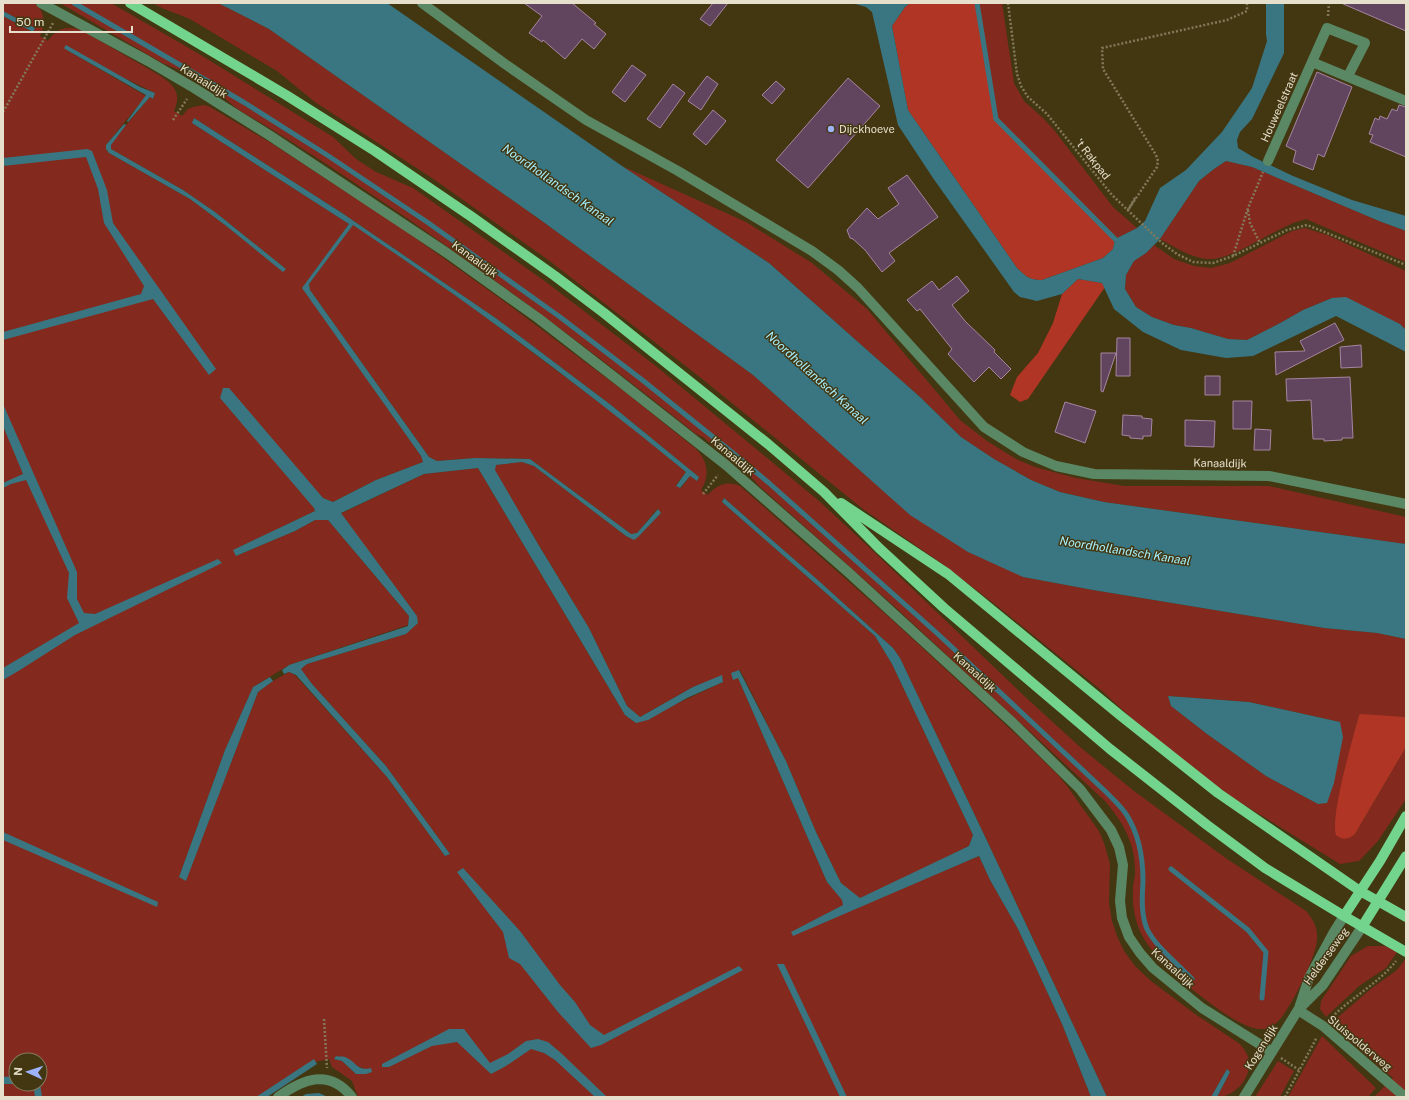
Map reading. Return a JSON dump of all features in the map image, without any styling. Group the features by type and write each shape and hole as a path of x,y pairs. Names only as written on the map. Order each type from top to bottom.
{"main road":[{"path":"130,3 286,95 375,152 472,216 604,313 768,444 824,492 879,548 944,608 1110,749 1207,825 1265,868 1362,927 1405,951"},
{"path":"824,492 948,574 1121,716 1218,793 1360,891 1406,917"},
{"path":"1344,916 1406,816"},
{"path":"1362,927 1406,856"}],"street":[{"name":"Kanaaldijk","path":"42,3 194,88 269,135 447,253 538,318 726,465 842,567 1013,723 1080,789 1111,830 1119,847 1123,865 1120,901 1122,918 1129,937 1140,953 1153,968 1202,1008 1272,1052"},
{"name":"Kanaaldijk","path":"422,3 505,64 586,120 748,213 812,252 838,270 863,293 984,427 1022,452 1056,466 1094,474 1269,476 1406,504"},
{"name":"Houweelstraat","path":"1268,161 1327,28 1365,43 1348,76"},
{"path":"1312,62 1406,100"},
{"name":"Helderseweg","path":"1298,1010 1309,978 1344,916"},
{"name":"Helderseweg","path":"1298,1010 1323,986 1362,927"},
{"name":"Kogendijk","path":"1244,1097 1298,1010"},
{"name":"Sluispolderweg","path":"1298,1010 1323,1026 1405,1097"},
{"path":"278,1097 304,1081 316,1078 327,1079 343,1087 352,1097"}],"path":[{"name":"'t Rakpad","path":"1008,3 1017,74 1020,86 1028,97 1047,114 1112,195 1162,243 1178,254 1193,262 1213,263 1233,256 1287,230 1307,225 1406,265"},
{"path":"1128,210 1157,167 1158,161 1156,155 1103,69 1102,48 1227,20 1248,11 1246,3"},
{"path":"3,112 59,12"},
{"path":"173,120 194,88"},
{"path":"1233,256 1248,208 1261,179"},
{"path":"1248,208 1250,223 1260,243"},
{"path":"703,494 726,465"},
{"path":"1285,1097 1323,1026 1337,1012 1390,970 1405,951"},
{"path":"324,1019 327,1079"},
{"path":"1272,1052 1299,1070"}],"shaded area":[{"path":"29,2 40,8 44,22 40,36 48,41 54,34 62,29 71,28 81,30 169,82 177,94 174,111 182,116 188,109 193,107 204,105 210,107 271,143 404,230 505,302 625,392 696,449 703,458 707,474 701,490 708,495 711,491 722,484 731,483 740,486 890,618 1058,775 1099,831 1104,843 1110,864 1109,903 1112,921 1124,951 1135,966 1151,981 1195,1014 1240,1044 1247,1054 1249,1068 1240,1086 1229,1094 1217,1097 1230,1072 1227,1069 1211,1097 1107,1097 900,658 893,648 724,498 722,502 875,636 892,664 973,835 969,846 860,899 841,883 816,832 786,761 740,670 732,673 733,679 738,678 827,882 843,900 843,905 792,932 793,935 979,856 990,880 1018,929 1062,1024 1091,1097 358,1097 352,1081 332,1067 329,1059 315,1062 265,1097 3,1097 3,16 33,32 35,28 3,11 3,3","holes":["65,49 155,93 153,99 150,97 110,145 111,149 183,190 215,212 286,269 283,271 190,199 109,153 106,149 106,145 146,96","194,118 342,213 497,319 611,405 699,477 697,481 690,476 681,488 676,485 686,472 625,422 472,307 353,224 309,284 310,290 429,457 437,461 475,458 530,459 631,534 637,533 657,509 661,513 638,537 634,539 626,536 534,466 522,462 496,465 494,470 589,628 627,706 640,717 693,687 722,676 723,682 636,723 625,715 478,468 424,474 340,514 417,616 406,634 307,664 300,669 386,766 450,854 445,856 387,777 295,675 289,672 258,692 186,880 179,877 225,750 253,687 289,665 408,625 409,616 328,520 315,520 295,531 236,556 234,550 315,511 314,508 323,498 333,502 376,480 423,462 421,456 303,288 349,224 192,123","346,1058 357,1066 365,1069 356,1074 342,1061 334,1059"]},
{"path":"60,3 111,3 199,54 333,137 356,159 376,172 413,188 546,282 657,367 819,501 1080,747 1134,791 1227,859 1306,911 1316,927 1316,946 1309,968 1286,1012 1269,1028 1253,1028 1225,1014 1180,979 1152,951 1138,926 1133,902 1135,864 1131,844 1123,826 1105,801 895,607 754,480 703,437 696,434 484,272 349,179 241,111 203,83 164,64"},
{"path":"152,3 218,3 269,29 542,221 753,375 910,514 1023,577 1324,628 1377,633 1406,639 1406,717 1359,715 1337,806 1351,837 1355,834 1406,747 1406,799 1378,841 1359,861 1340,864 1233,798 1163,747 1101,690 997,606 944,565 863,509 696,374 547,259 432,178 315,102 277,71 190,19","holes":["1168,696 1249,702 1340,722 1318,804 1266,776 1207,734 1171,706"]},
{"path":"910,3 977,3 996,119 1115,239 1113,249 1103,258 1042,280 1030,278 1017,268 908,110 892,26 905,7"},
{"path":"977,3 1002,3 1014,83 1024,101 1054,130 1113,207 1137,228 1115,239 996,119"},
{"path":"1226,161 1252,167 1406,231 1406,262 1306,219 1280,229 1239,251 1219,258 1210,259 1197,257 1160,239 1199,181"},
{"path":"622,166 746,222 812,263 867,309 960,420 987,441 1016,459 1035,467 1076,478 1124,486 1269,486 1406,517 1406,544 1104,502 1060,492 1031,480 994,459 961,437 920,397 769,263"},
{"path":"1305,228 1327,235 1406,271 1406,330 1400,324 1332,298 1303,310 1247,340 1228,339 1191,328 1174,325 1152,317 1136,307 1125,289 1126,275 1134,261 1146,253 1154,245 1174,259 1194,266 1211,268 1230,263 1292,231"},
{"path":"1078,279 1102,283 1105,287 1028,399 1020,402 1010,395 1017,377 1038,353 1053,323 1062,294"},
{"path":"1359,715 1406,717 1406,747 1355,834 1344,839 1336,835 1336,811"},
{"path":"1368,946 1385,946 1397,952 1386,968 1359,986 1326,1017 1320,1009 1321,1001 1351,956"},
{"path":"1406,958 1406,1097 1374,1097 1393,1078 1330,1024 1372,988 1397,970"},
{"path":"1322,1036 1376,1088 1368,1097 1288,1097"},
{"path":"1278,1061 1294,1071 1280,1097 1255,1097"}],"water":[{"name":"Noordhollandsch Kanaal","path":"218,3 387,3 622,166 769,263 920,397 961,437 994,459 1031,480 1060,492 1104,502 1406,544 1406,639 1377,633 1324,628 1023,577 968,552 910,515 753,375 542,221 269,29"},
{"path":"852,3 910,3 905,7 892,26 908,110 1017,268 1030,278 1042,280 1103,258 1113,249 1115,239 1137,228 1145,221 1160,188 1186,170 1222,132 1252,88 1267,41 1266,3 1284,3 1284,53 1252,119 1240,132 1237,140 1238,148 1253,157 1293,176 1352,200 1406,216 1406,231 1252,167 1226,161 1199,181 1160,239 1146,253 1134,261 1126,275 1125,289 1136,307 1152,317 1174,325 1191,328 1228,339 1247,340 1303,310 1332,298 1346,297 1400,324 1406,330 1406,352 1336,316 1253,356 1226,358 1181,350 1143,332 1114,309 1102,283 1078,279 1062,294 1037,301 1020,297 1014,292 933,178 898,125 872,12 866,7"},
{"path":"3,11 35,28 33,32 3,16"},
{"path":"66,45 140,87 155,93 153,99 150,97 128,122 127,121 146,95 65,49 64,48"},
{"path":"194,118 342,213 497,319 611,405 699,477 697,481 690,476 680,488 676,486 686,472 646,439 564,375 481,314 353,225 309,284 310,290 429,457 437,461 475,458 530,459 631,534 637,533 658,509 661,513 634,540 626,536 534,466 522,462 496,465 495,470 589,628 627,706 640,717 693,687 722,675 723,682 687,698 648,720 636,723 625,715 478,468 424,474 341,513 417,616 418,623 406,634 307,664 301,669 312,684 386,766 450,854 445,856 387,777 296,675 289,672 284,674 282,670 289,665 408,626 409,616 328,520 315,520 295,531 236,556 233,550 315,511 220,398 223,388 229,388 323,498 333,502 376,480 423,462 421,456 302,288 349,224 192,123"},
{"path":"124,124 126,125 111,145 111,149 183,190 215,212 286,269 283,272 190,199 109,153 106,149 106,145"},
{"path":"87,149 92,151 107,190 113,223 216,369 209,375 153,299 3,340 3,332 141,294 144,286 104,223 98,189 86,157 3,166 3,158"},
{"path":"3,404 77,572 77,599 84,613 95,614 218,559 222,563 75,635 3,680 3,668 79,623 67,598 69,573 26,480 3,488 3,483 23,474 3,426"},
{"path":"724,498 893,648 900,658 1107,1097 1091,1097 1062,1024 1018,929 990,880 979,856 793,936 791,932 843,905 842,900 827,882 738,678 733,680 731,673 739,670 786,761 816,832 841,883 860,898 969,846 973,835 892,664 875,636 722,502"},
{"path":"270,677 273,681 258,692 186,881 179,877 225,750 253,687"},
{"path":"1168,696 1249,702 1340,722 1343,737 1334,783 1327,803 1318,804 1266,776 1171,706"},
{"path":"3,832 158,902 157,907 3,840"},
{"path":"463,868 520,931 560,985 575,1002 590,1025 604,1035 739,966 743,970 601,1045 591,1048 558,1012 520,964 509,958 503,932 457,872"},
{"path":"777,964 784,964 847,1097 840,1097"},
{"path":"449,1029 464,1029 490,1063 508,1054 526,1041 538,1039 548,1042 607,1097 595,1097 555,1060 544,1053 531,1049 491,1074 457,1042 432,1046 389,1067 382,1067 382,1064"},
{"path":"336,1056 345,1057 363,1069 371,1068 372,1072 366,1074 356,1074 342,1061 334,1059"},
{"path":"314,1059 317,1064 267,1097 256,1097"},
{"path":"1227,1069 1230,1072 1217,1097 1211,1097"},
{"path":"3,1077 8,1077 8,1084 3,1084"},
{"path":"34,1092 41,1092 42,1097 35,1097"},
{"path":"319,1093 328,1097 301,1097 306,1094"}],"building":[{"path":"524,3 572,3 596,23 594,24 606,34 594,49 582,39 565,59 543,40 542,42 529,33 542,16"},
{"path":"713,3 728,3 710,26 700,19"},
{"path":"1341,3 1406,3 1406,31"},
{"path":"632,65 646,75 625,102 612,92"},
{"path":"1317,72 1352,87 1324,157 1318,154 1313,170 1293,162 1296,151 1286,146"},
{"path":"707,76 718,84 701,110 688,101"},
{"name":"Dijckhoeve","path":"848,78 880,106 808,188 776,160"},
{"path":"776,81 785,89 772,104 762,95"},
{"path":"673,84 685,93 660,128 647,119"},
{"path":"1399,105 1406,107 1406,157 1370,142 1373,135 1369,134 1375,118 1379,120 1380,116 1387,119 1392,109 1397,111"},
{"path":"713,110 726,121 706,145 693,134"},
{"path":"907,175 938,217 889,253 895,261 882,272 865,250 850,238 847,230 867,208 878,219 899,204 888,188"},
{"path":"957,276 969,291 952,305 965,321 995,350 994,352 1011,369 1001,379 989,367 974,382 948,354 952,349 920,309 917,311 907,300 932,281 939,290"},
{"path":"1335,323 1344,340 1276,375 1275,352 1305,351 1300,341"},
{"path":"1117,338 1130,338 1130,376 1116,376"},
{"path":"1361,345 1362,367 1341,368 1340,347"},
{"path":"1101,353 1116,353 1103,392 1101,391"},
{"path":"1205,376 1220,376 1220,395 1205,395"},
{"path":"1350,377 1353,438 1324,441 1324,439 1313,439 1311,400 1287,401 1286,379"},
{"path":"1233,401 1252,401 1251,429 1233,429"},
{"path":"1065,402 1096,411 1085,443 1055,432"},
{"path":"1123,415 1142,416 1142,418 1152,419 1151,436 1143,436 1143,439 1130,438 1130,436 1122,435"},
{"path":"1185,420 1215,421 1214,447 1185,446"},
{"path":"1255,429 1271,430 1270,450 1254,450"}],"waterway":[{"path":"74,3 245,103 327,155 427,222 560,317 641,379 769,483 939,635 1105,791 1121,808 1126,814 1134,830 1141,855 1143,872 1143,912 1147,929 1162,949 1192,979"},
{"path":"977,3 996,119 1115,239"},
{"path":"1171,869 1248,930 1266,952 1262,998"}],"place":[{"name":"Dijckhoeve","path":"831,129"}]}
